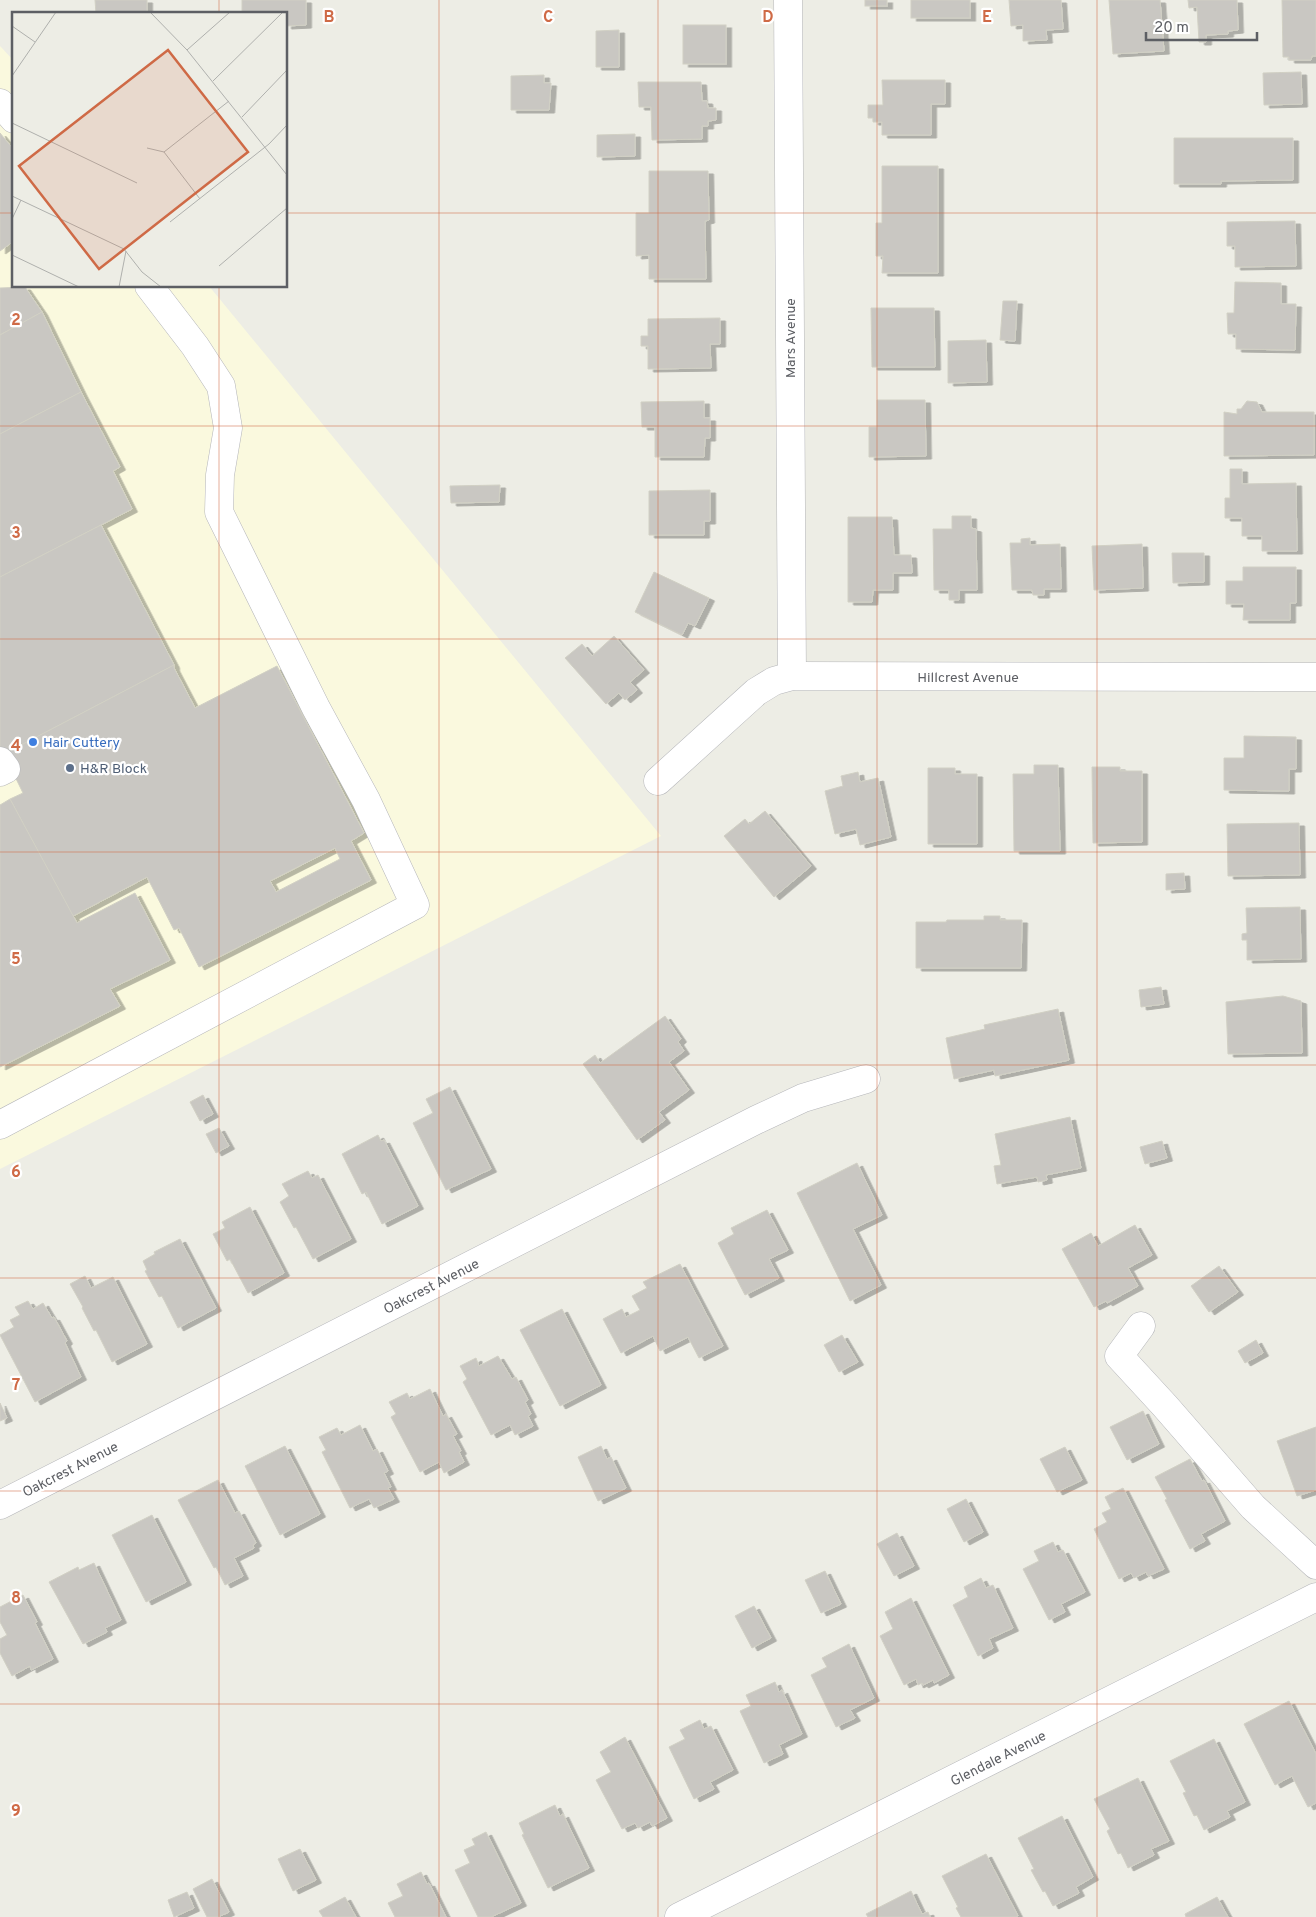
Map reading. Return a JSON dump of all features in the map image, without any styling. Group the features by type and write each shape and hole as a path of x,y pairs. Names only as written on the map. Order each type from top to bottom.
{"street":[{"name":"Mars Avenue","path":"788,0 792,676"},
{"path":"0,103 12,117"},
{"path":"0,1125 415,905 366,800 316,708 219,512 220,475 228,428 221,386 195,346 152,288"},
{"name":"Hillcrest Avenue","path":"658,781 756,692 774,681 792,676 1316,677"},
{"path":"0,761 6,769 0,772"},
{"name":"Oakcrest Avenue","path":"0,1505 756,1120 803,1098 866,1079"},
{"path":"1142,1326 1119,1356 1253,1507 1316,1565"},
{"name":"Glendale Avenue","path":"679,1917 1316,1597"}],"shaded area":[{"path":"0,46 12,59 12,288 211,288 661,836 0,1169"}],"building":[{"path":"95,0 147,0 147,12 96,12"},
{"path":"242,0 306,0 306,25 288,26 288,12 242,12"},
{"path":"865,0 887,0 887,6 865,6"},
{"path":"911,0 970,0 970,18 911,18"},
{"path":"1009,0 1061,0 1063,29 1046,30 1047,40 1023,41 1023,25 1011,26"},
{"path":"1109,0 1160,0 1164,51 1113,54"},
{"path":"1188,0 1237,0 1238,30 1228,31 1228,34 1206,35 1206,42 1199,42 1197,7 1189,8"},
{"path":"1282,0 1316,0 1316,56 1312,56 1311,60 1289,60 1289,57 1283,57"},
{"path":"683,25 726,25 726,64 683,64"},
{"path":"619,30 619,67 596,67 596,31"},
{"path":"1301,72 1302,104 1264,105 1263,73"},
{"path":"544,75 544,83 551,83 549,110 511,110 511,76"},
{"path":"882,80 945,80 945,104 931,104 931,135 882,135 882,122 873,122 873,118 868,118 868,105 883,105"},
{"path":"638,82 701,82 702,101 707,101 708,108 716,108 716,120 708,121 708,126 702,126 702,139 652,140 651,107 639,107"},
{"path":"0,133 12,148 12,242 0,251"},
{"path":"635,134 635,156 597,157 597,135"},
{"path":"1174,138 1293,138 1293,180 1221,181 1221,184 1174,184"},
{"path":"882,166 938,166 938,273 882,273 883,256 876,256 876,223 882,223"},
{"path":"649,171 708,171 709,220 705,221 706,279 649,279 649,255 636,256 636,213 649,213"},
{"path":"1295,221 1296,266 1235,267 1235,246 1227,246 1227,222"},
{"path":"1235,282 1281,283 1281,304 1296,304 1295,350 1236,349 1236,334 1228,334 1227,313 1234,313"},
{"path":"0,288 26,288 42,312 0,335"},
{"path":"1003,301 1017,301 1015,341 1000,340"},
{"path":"871,308 934,308 935,367 872,367"},
{"path":"42,312 81,392 0,434 0,335"},
{"path":"720,318 720,344 710,344 711,368 648,369 648,346 641,346 641,336 648,336 648,319"},
{"path":"986,340 987,382 948,383 948,341"},
{"path":"81,392 120,467 113,471 132,509 0,577 0,434"},
{"path":"877,400 925,400 926,456 869,457 869,427 877,427"},
{"path":"704,401 704,418 710,418 710,438 705,438 704,457 655,457 655,427 642,427 641,402"},
{"path":"1247,401 1257,402 1262,412 1314,412 1314,455 1224,456 1224,412 1237,414 1237,409 1241,409"},
{"path":"1230,469 1242,469 1242,484 1296,483 1297,551 1262,551 1262,536 1242,536 1242,518 1225,518 1225,498 1230,498"},
{"path":"500,485 499,502 451,503 450,486"},
{"path":"710,490 710,521 704,521 704,535 649,535 649,491"},
{"path":"952,516 971,516 971,528 976,529 977,590 959,590 959,600 949,600 949,590 934,590 933,529 952,529"},
{"path":"848,517 892,517 894,555 911,555 912,573 893,573 893,590 873,590 872,602 848,602"},
{"path":"101,525 174,665 4,754 0,746 0,577"},
{"path":"1030,538 1030,545 1060,544 1061,589 1044,589 1044,595 1033,595 1032,590 1012,590 1010,543 1021,543 1021,539"},
{"path":"1142,544 1143,588 1094,590 1092,546"},
{"path":"1172,553 1204,553 1204,582 1173,583"},
{"path":"1243,567 1296,567 1296,603 1290,603 1290,620 1243,620 1244,604 1226,604 1226,581 1243,581"},
{"path":"654,572 709,598 695,626 688,623 682,635 635,612"},
{"path":"614,636 644,670 630,682 637,690 625,700 619,693 606,704 565,658 582,644 592,656"},
{"path":"174,665 195,708 277,666 364,833 351,841 371,880 199,967 179,928 174,930 147,877 73,916 10,799 23,793 4,754","holes":["335,848 340,859 276,892 270,881"]},
{"path":"1244,736 1296,737 1296,769 1289,769 1289,791 1224,790 1224,758 1244,758"},
{"path":"1034,765 1058,765 1060,851 1014,851 1013,774 1034,774"},
{"path":"1092,767 1120,767 1120,771 1142,771 1142,842 1093,843"},
{"path":"928,768 955,768 955,774 977,774 977,844 928,844"},
{"path":"858,772 860,782 878,778 891,837 860,845 856,829 835,834 825,791 843,786 841,776"},
{"path":"10,799 77,923 135,893 170,960 110,989 120,1006 0,1067 0,805"},
{"path":"765,811 811,866 774,897 724,836 745,819 749,824"},
{"path":"1299,823 1300,875 1228,876 1227,824"},
{"path":"1184,873 1185,889 1166,890 1166,874"},
{"path":"1300,907 1301,959 1247,960 1247,940 1242,940 1242,934 1247,933 1246,908"},
{"path":"984,916 1000,916 1000,920 1022,920 1021,968 916,968 916,922 984,920"},
{"path":"1161,987 1164,1004 1141,1007 1139,990"},
{"path":"1283,996 1301,1001 1302,1053 1228,1054 1226,1002"},
{"path":"1058,1009 1069,1060 995,1076 994,1070 954,1079 946,1038 985,1029 984,1025"},
{"path":"665,1016 681,1039 678,1042 684,1051 669,1062 689,1090 659,1112 665,1120 637,1140 583,1064 595,1055 600,1063"},
{"path":"450,1087 491,1169 446,1190 413,1123 433,1113 426,1099"},
{"path":"203,1095 213,1114 200,1121 190,1102"},
{"path":"1070,1117 1081,1168 1046,1175 1047,1180 1038,1182 1037,1177 997,1184 994,1166 1001,1165 995,1134"},
{"path":"219,1128 229,1146 216,1153 206,1134"},
{"path":"378,1135 381,1141 384,1140 418,1206 382,1224 366,1192 362,1194 342,1154"},
{"path":"1162,1141 1167,1158 1145,1164 1140,1147"},
{"path":"857,1163 882,1215 853,1229 881,1285 850,1301 797,1193"},
{"path":"308,1171 312,1178 318,1175 351,1239 313,1259 280,1202 289,1196 282,1184"},
{"path":"250,1207 284,1273 248,1293 230,1259 227,1261 213,1234 225,1228 222,1222"},
{"path":"767,1210 788,1250 769,1259 779,1278 745,1295 718,1243 734,1234 731,1228"},
{"path":"1135,1225 1152,1255 1128,1268 1138,1286 1107,1303 1106,1301 1094,1307 1062,1249 1091,1233 1098,1246"},
{"path":"180,1239 216,1308 178,1328 162,1296 159,1297 145,1271 147,1270 143,1261 155,1254 154,1252"},
{"path":"680,1264 723,1346 699,1358 688,1337 660,1351 653,1336 621,1353 603,1319 622,1309 626,1317 640,1310 632,1296 647,1288 643,1282"},
{"path":"1219,1266 1238,1292 1209,1312 1191,1286"},
{"path":"85,1276 91,1288 113,1277 147,1344 112,1362 70,1284"},
{"path":"28,1301 33,1309 43,1303 52,1318 54,1317 67,1341 65,1343 81,1377 35,1402 0,1335 14,1327 10,1320 20,1315 15,1307"},
{"path":"562,1309 601,1385 560,1406 520,1330"},
{"path":"842,1335 858,1362 839,1372 824,1345"},
{"path":"1256,1340 1263,1353 1245,1363 1238,1351"},
{"path":"498,1356 512,1379 516,1377 528,1400 525,1402 531,1414 528,1416 533,1426 515,1435 510,1425 491,1435 463,1382 467,1379 460,1366 476,1358 479,1366"},
{"path":"430,1389 443,1416 446,1414 457,1434 453,1436 461,1451 459,1452 464,1462 444,1473 439,1462 420,1472 391,1417 396,1414 389,1402 407,1393 410,1399"},
{"path":"0,1403 7,1418 0,1421"},
{"path":"1143,1411 1159,1444 1127,1460 1110,1427"},
{"path":"360,1425 373,1451 377,1449 388,1471 384,1473 391,1487 388,1488 394,1499 374,1508 369,1499 350,1508 322,1452 326,1450 319,1437 337,1428 341,1435"},
{"path":"1316,1427 1316,1490 1297,1496 1277,1441"},
{"path":"285,1446 320,1514 280,1535 245,1466"},
{"path":"601,1446 607,1459 611,1457 626,1488 598,1501 578,1457"},
{"path":"1065,1447 1082,1480 1057,1492 1040,1459"},
{"path":"1190,1459 1202,1481 1204,1480 1225,1521 1201,1534 1205,1541 1190,1549 1155,1477"},
{"path":"218,1480 235,1513 239,1511 256,1543 253,1545 254,1548 234,1558 243,1576 225,1585 178,1500"},
{"path":"1123,1488 1164,1569 1148,1576 1146,1572 1134,1578 1131,1573 1119,1579 1094,1529 1107,1522 1102,1513 1111,1509 1105,1497"},
{"path":"966,1499 983,1532 964,1542 947,1509"},
{"path":"152,1515 186,1582 146,1602 112,1535"},
{"path":"897,1533 914,1566 894,1576 877,1544"},
{"path":"1053,1542 1058,1552 1063,1550 1085,1592 1061,1604 1065,1612 1049,1620 1023,1569 1039,1561 1034,1551"},
{"path":"94,1563 121,1620 105,1628 107,1632 83,1644 49,1582 78,1567 79,1570"},
{"path":"825,1571 841,1604 821,1613 805,1580"},
{"path":"981,1578 986,1588 993,1585 1013,1628 989,1639 993,1648 978,1656 953,1605 968,1597 964,1587"},
{"path":"23,1595 53,1659 31,1670 30,1666 12,1676 0,1653 0,1639 7,1635 0,1622 0,1607"},
{"path":"911,1598 949,1675 934,1683 933,1680 923,1685 922,1683 918,1685 916,1679 904,1685 880,1636 893,1629 885,1612"},
{"path":"754,1606 771,1638 752,1648 735,1616"},
{"path":"849,1644 874,1698 850,1710 855,1718 836,1727 811,1675 827,1667 822,1658"},
{"path":"775,1682 779,1692 782,1690 802,1734 779,1745 783,1754 764,1763 740,1711 751,1706 746,1695"},
{"path":"1289,1701 1316,1754 1316,1803 1308,1807 1292,1776 1275,1785 1244,1724"},
{"path":"700,1720 704,1729 711,1726 733,1770 710,1782 714,1789 694,1799 669,1747 685,1739 680,1730"},
{"path":"625,1737 667,1818 652,1826 650,1822 638,1828 635,1823 622,1829 596,1780 611,1772 600,1752"},
{"path":"1214,1739 1245,1802 1227,1811 1230,1817 1204,1830 1197,1815 1194,1816 1183,1793 1186,1792 1170,1761"},
{"path":"1138,1778 1169,1841 1151,1849 1154,1855 1128,1868 1121,1853 1118,1854 1107,1831 1110,1829 1094,1799"},
{"path":"555,1805 560,1816 563,1814 589,1868 548,1888 522,1835 524,1834 519,1823"},
{"path":"1062,1816 1093,1877 1076,1887 1079,1893 1053,1906 1031,1870 1034,1869 1018,1838"},
{"path":"486,1832 521,1903 491,1917 478,1917 455,1870 470,1863 464,1850 475,1845 472,1839"},
{"path":"300,1849 316,1880 293,1891 278,1859"},
{"path":"986,1854 1018,1916 1016,1917 961,1917 956,1908 958,1907 942,1876"},
{"path":"421,1872 427,1884 429,1883 446,1917 395,1917 388,1903 403,1896 397,1884"},
{"path":"212,1879 229,1912 218,1917 207,1917 193,1889"},
{"path":"911,1891 922,1914 928,1912 930,1917 868,1917 866,1914"},
{"path":"187,1892 194,1908 174,1917 168,1900"},
{"path":"345,1897 356,1917 323,1917 319,1911"},
{"path":"1217,1897 1228,1917 1186,1917 1185,1914"}],"place":[{"name":"Hair Cuttery","path":"33,742"},
{"name":"H&R Block","path":"70,768"}]}
